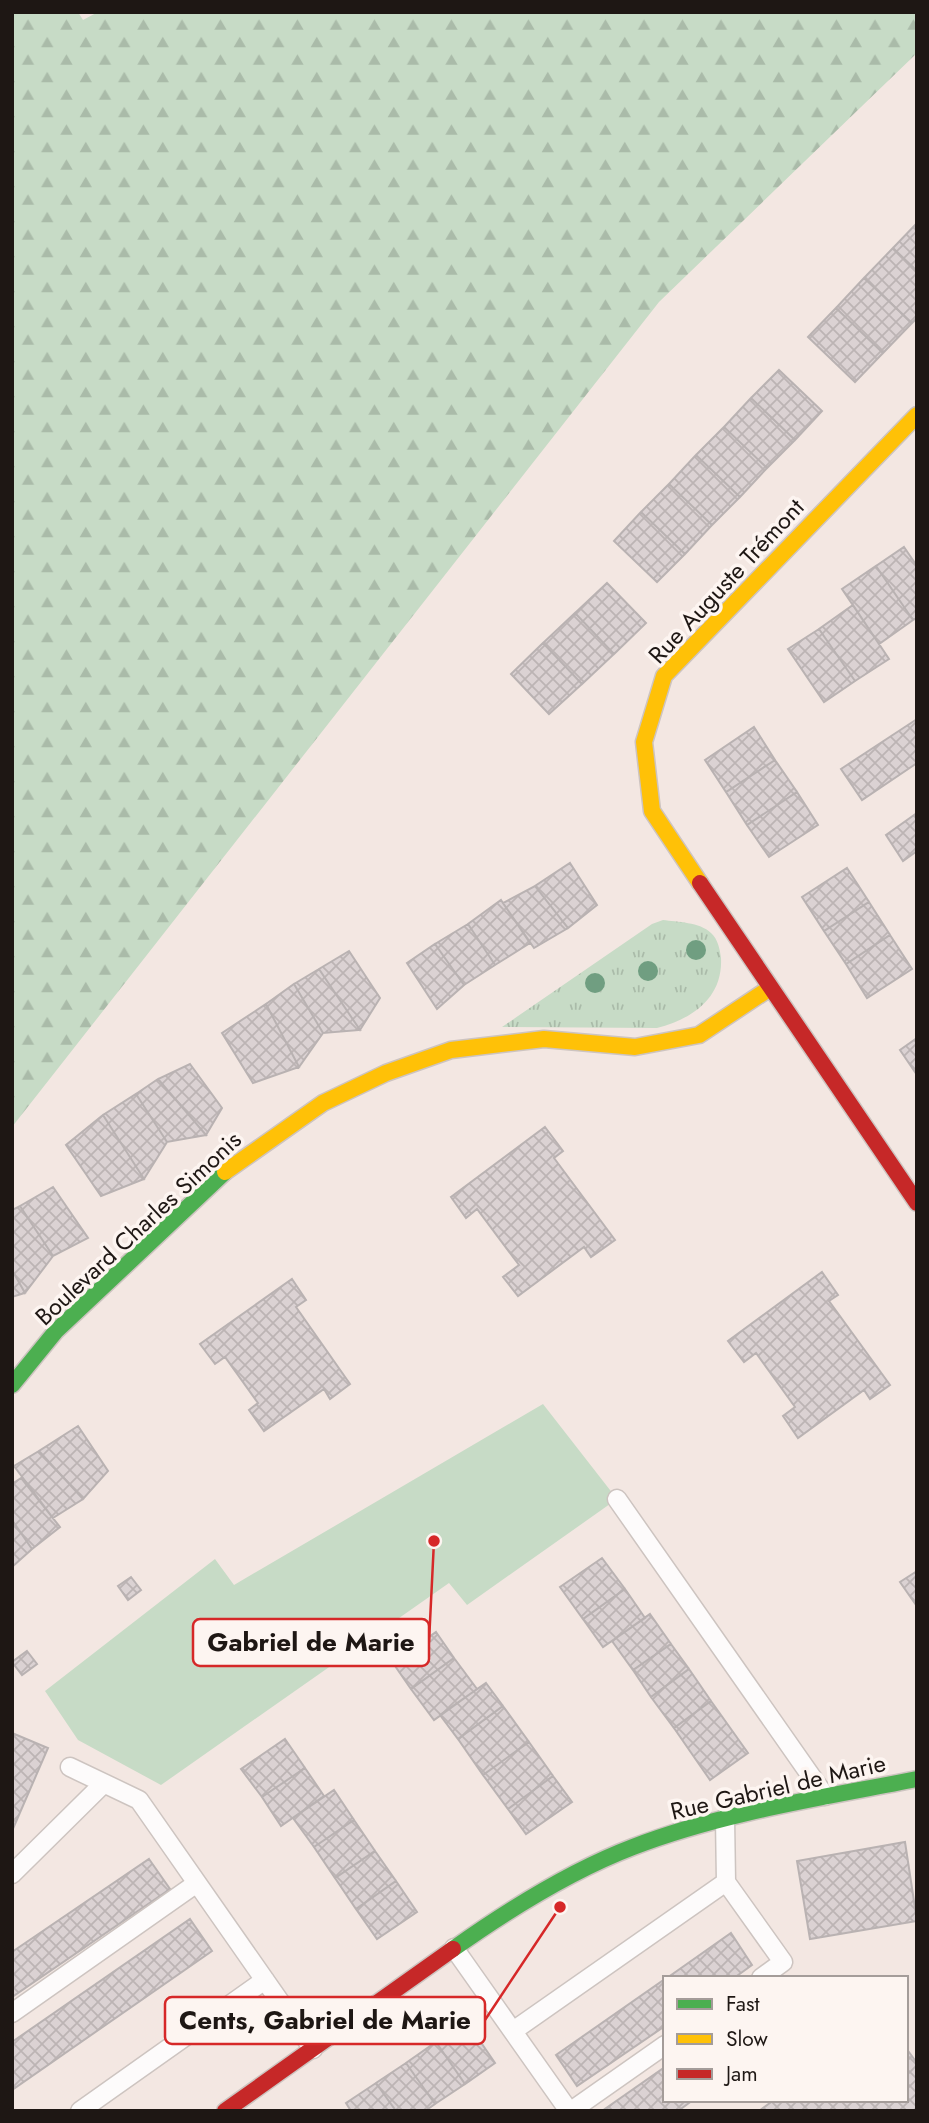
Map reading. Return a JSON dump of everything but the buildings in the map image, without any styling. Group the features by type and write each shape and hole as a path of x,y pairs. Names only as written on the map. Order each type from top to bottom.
{"street":[{"name":"Rue Auguste Trémont","path":"770,988 652,811 644,742 664,676 917,415"},
{"path":"770,988 917,1203"},
{"name":"Boulevard Charles Simonis","path":"12,1385 56,1331 233,1165 323,1103 386,1073 452,1050 544,1040 635,1047 699,1035 770,988"},
{"name":"Rue Gabriel de Marie","path":"225,2111 454,1948 550,1887 632,1847 725,1818 917,1779"}],"lane":[{"path":"617,1499 825,1796"},
{"path":"70,1767 139,1800 313,2049"},
{"path":"12,1874 103,1784"},
{"path":"725,1818 726,1882 783,1962 764,1976"},
{"path":"513,2031 726,1882"},
{"path":"12,2013 197,1883"},
{"path":"454,1948 570,2111 663,2046"},
{"path":"80,2111 265,1980"}],"green space":[{"path":"12,12 78,12 83,20 98,12 917,12 917,53 659,302 12,1127"},
{"path":"663,920 688,923 706,929 718,945 721,958 717,985 703,1005 693,1012 657,1028 502,1027 652,924"},
{"path":"543,1404 617,1499 467,1605 449,1583 161,1785 78,1740 45,1691 215,1559 234,1585"}],"traffic: fast":[{"path":"12,1385 56,1331 225,1172"},
{"path":"453,1949 540,1892 633,1847 738,1815 917,1779"}],"traffic: slow":[{"path":"700,883 652,811 644,742 664,676 917,415"},
{"path":"225,1172 323,1103 386,1073 451,1050 544,1039 635,1047 699,1035 770,988"}],"traffic: jam":[{"path":"700,883 917,1203"},
{"path":"225,2111 453,1949"}],"place":[{"name":"Gabriel de Marie","path":"434,1541"},
{"name":"Cents, Gabriel de Marie","path":"560,1907"}]}
